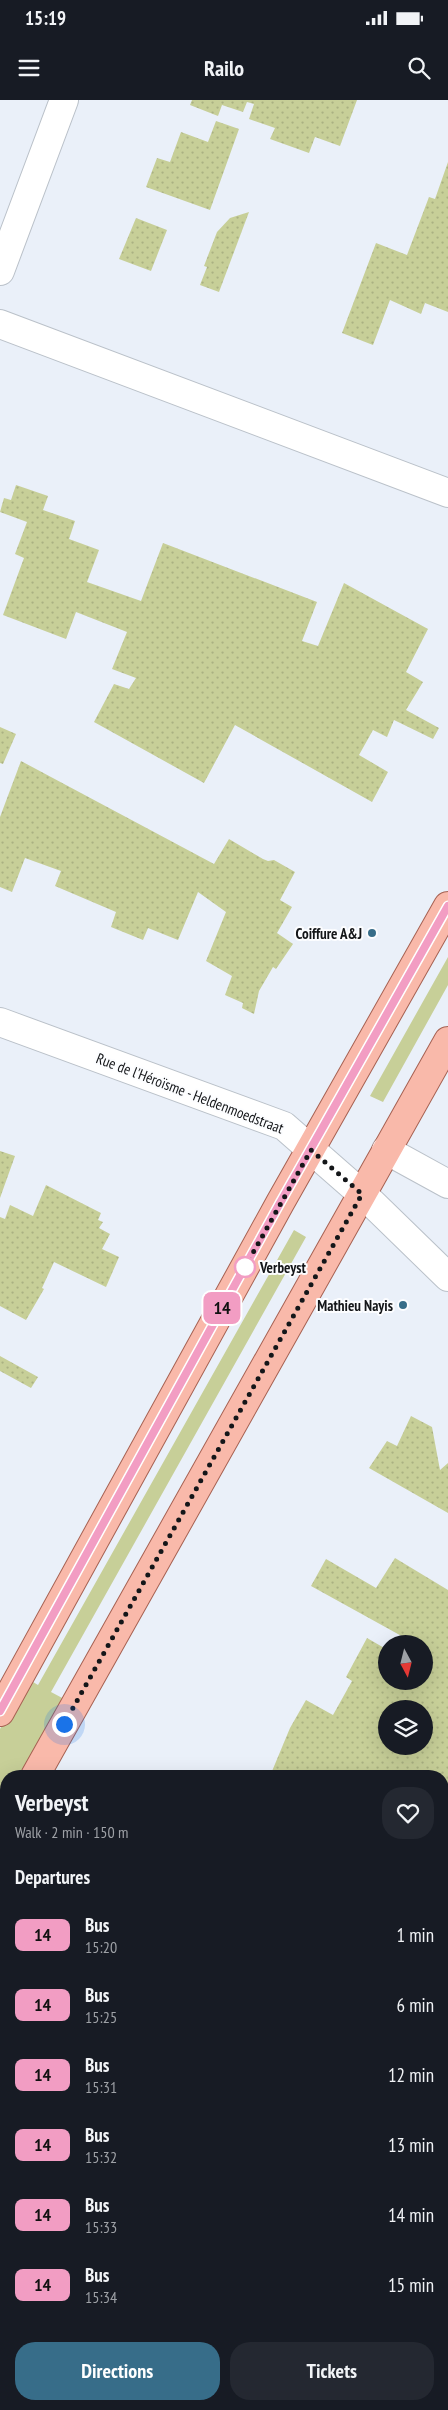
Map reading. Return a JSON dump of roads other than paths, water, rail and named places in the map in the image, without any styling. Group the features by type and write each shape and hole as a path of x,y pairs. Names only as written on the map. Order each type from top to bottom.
{"main road":[{"path":"0,1712 448,906"},
{"path":"38,1770 448,1041"}],"street":[{"path":"0,271 64,100"},
{"path":"0,324 448,493"},
{"name":"Rue de l'Héroïsme - Heldenmoedstraat","path":"0,1022 284,1126 362,1194 448,1277"},
{"path":"386,1150 448,1184"}],"place":[{"name":"Coiffure A&J","path":"372,933"},
{"name":"Verbeyst","path":"245,1267"},
{"name":"Mathieu Nayis","path":"403,1305"}]}
